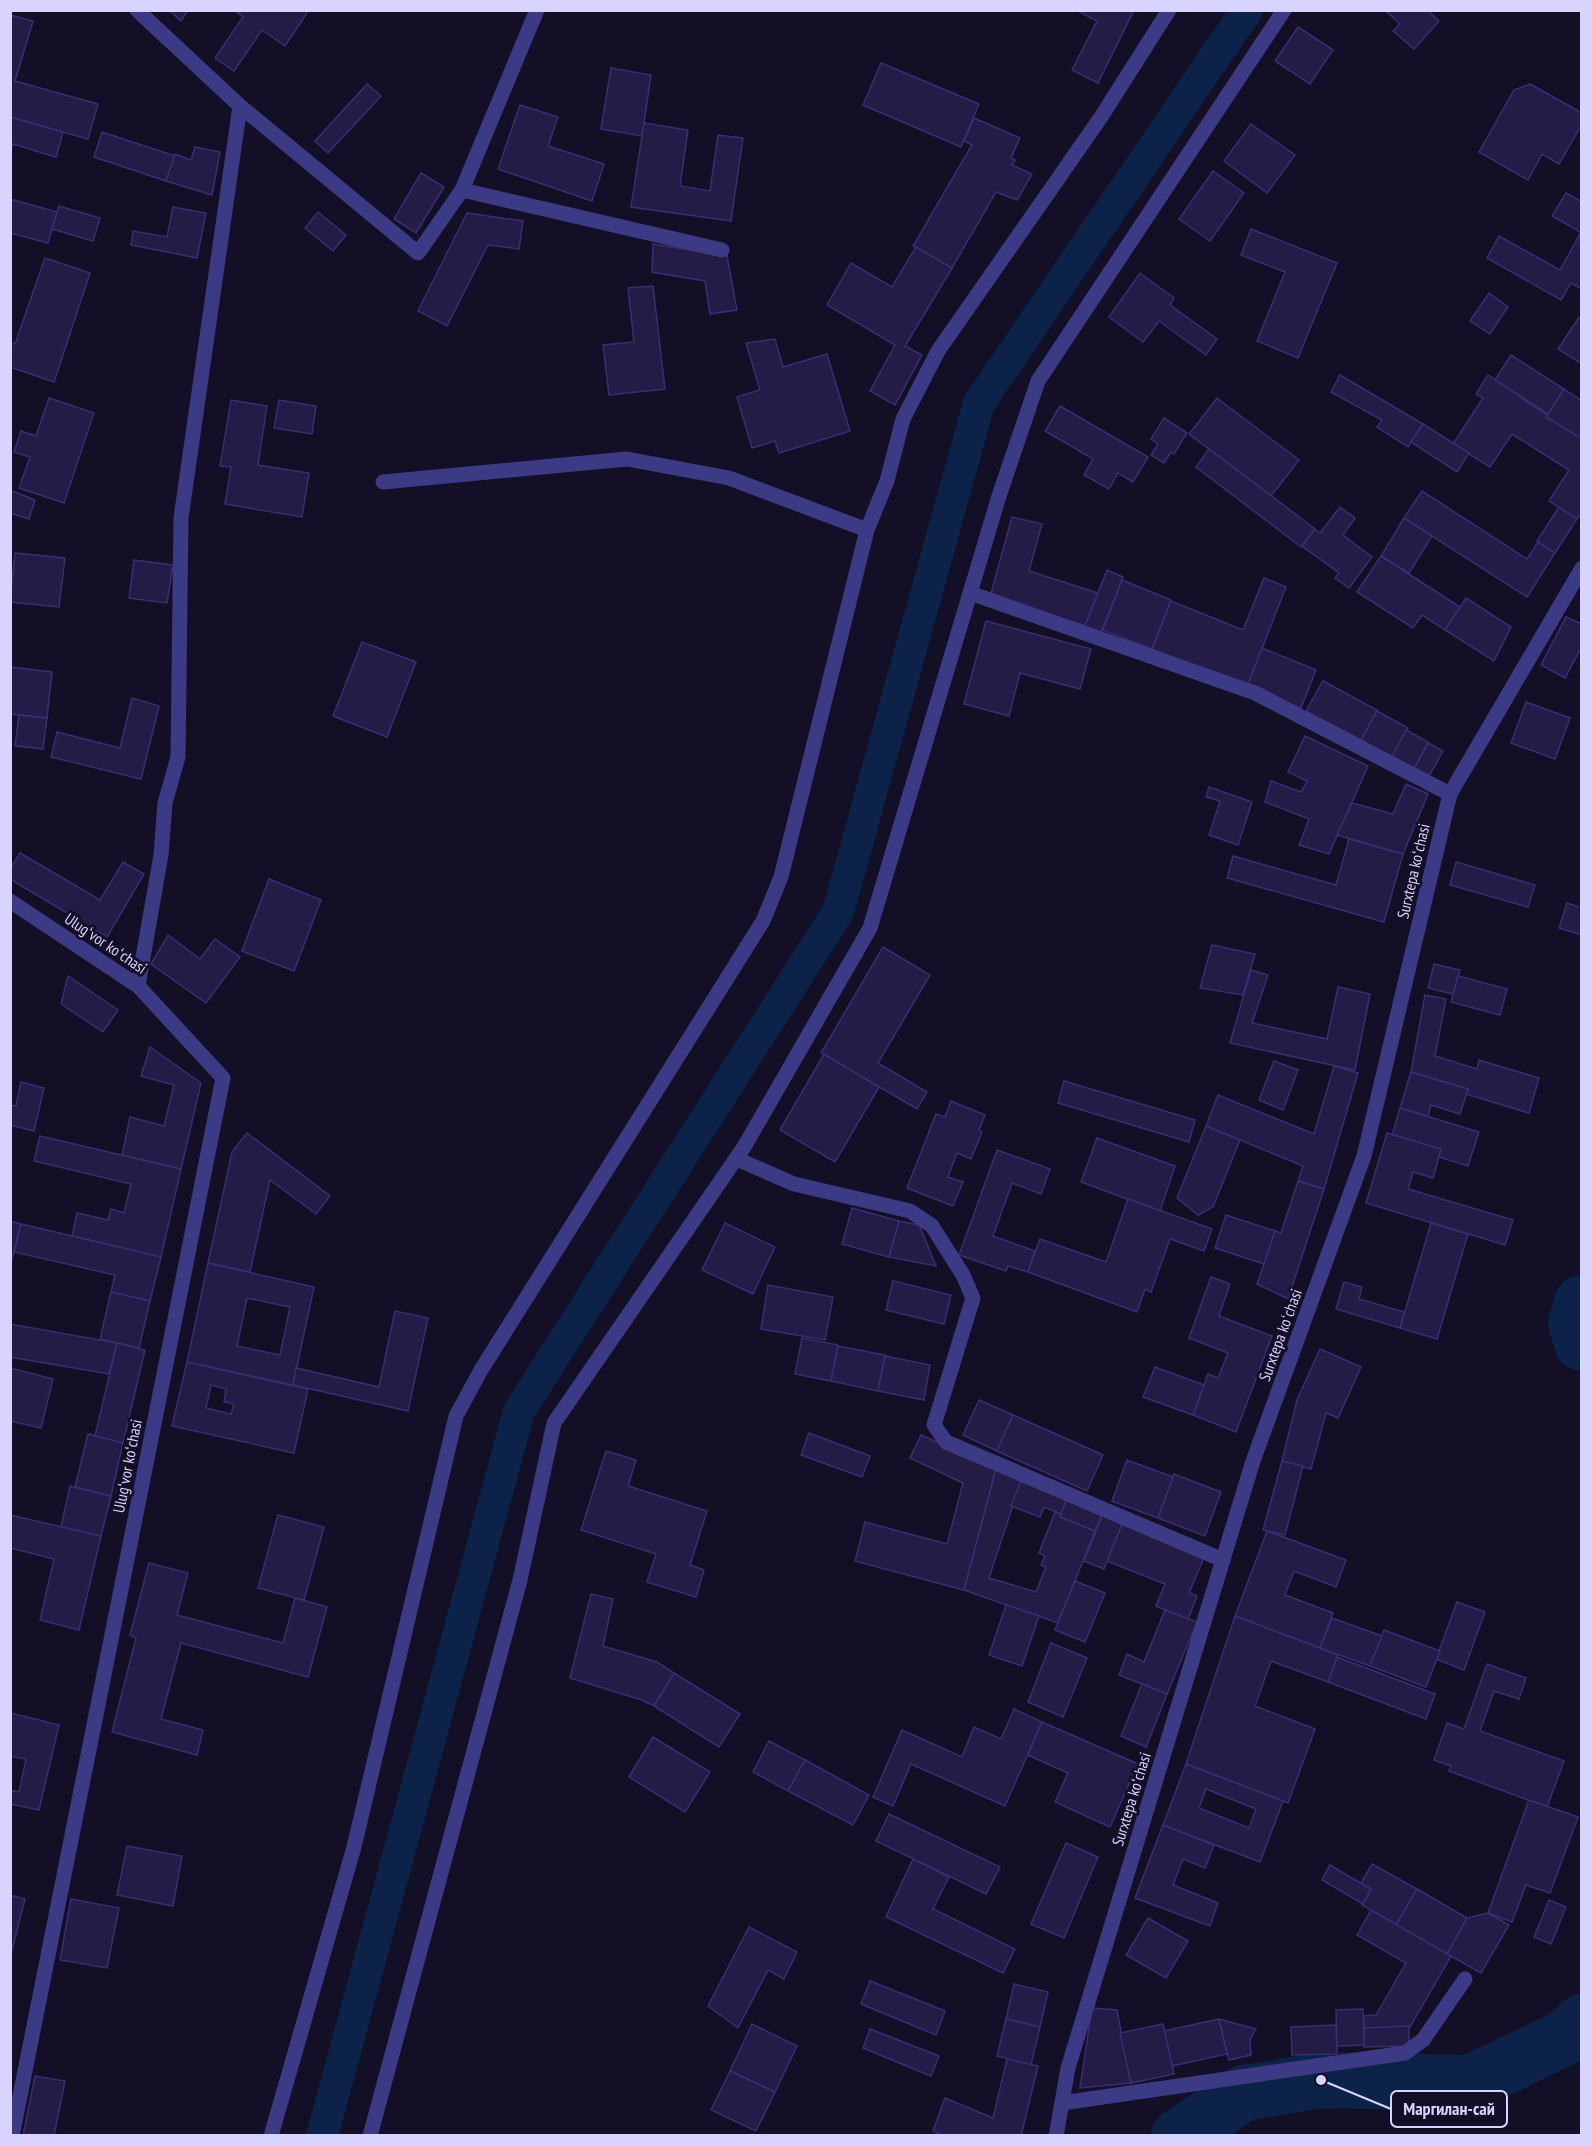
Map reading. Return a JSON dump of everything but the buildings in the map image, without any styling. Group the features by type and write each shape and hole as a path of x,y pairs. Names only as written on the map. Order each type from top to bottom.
{"street":[{"path":"137,10 240,106 418,253 462,190 537,10"},
{"path":"271,2136 354,1847 456,1416 488,1360 763,921 781,877 867,530 887,481 903,419 938,351 1101,117 1169,10"},
{"path":"369,2136 520,1580 554,1423 737,1159 870,928 970,593 1038,381 1284,10"},
{"path":"138,986 161,855 165,803 178,757 181,518 240,106"},
{"path":"462,190 722,250"},
{"path":"383,482 627,459 729,478 867,530"},
{"name":"Surxtepa koʻchasi","path":"1056,2136 1068,2068 1253,1461 1364,1156 1450,794 1581,568"},
{"path":"970,593 1255,693 1450,794"},
{"name":"Ulugʻvor koʻchasi","path":"10,901 138,986 223,1078 12,2136"},
{"path":"737,1159 794,1184 910,1212 932,1226 963,1275 972,1298 934,1425 946,1442 1223,1560"},
{"path":"1062,2103 1405,2053 1423,2040 1465,1979"}],"waterway":[{"path":"322,2136 519,1411 838,912 979,403 1247,10"},
{"path":"1582,1303 1576,1323 1582,1343"},
{"path":"1179,2136 1244,2093 1321,2080 1470,2083 1562,2039 1582,2022"}],"place":[{"name":"Маргилан-сай","path":"1321,2080"}]}
